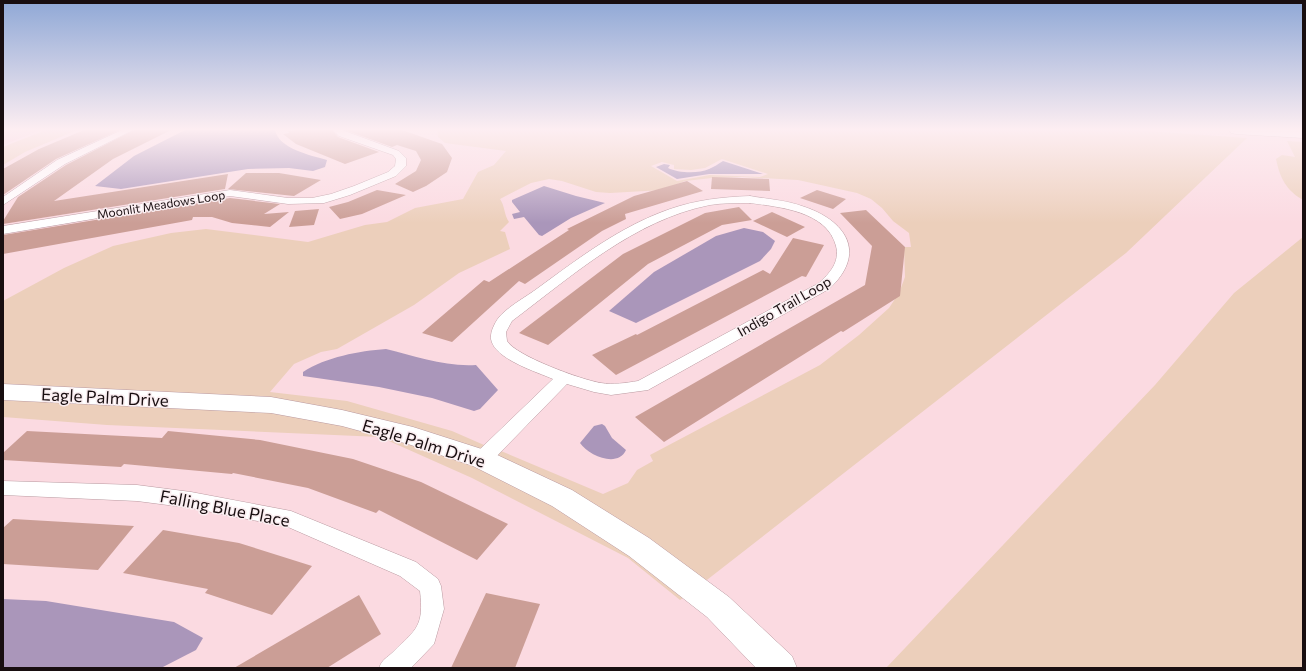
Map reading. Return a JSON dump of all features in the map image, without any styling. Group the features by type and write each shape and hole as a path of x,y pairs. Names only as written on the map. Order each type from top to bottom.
{"street":[{"path":"3,202 63,161"},
{"name":"Moonlit Meadows Loop","path":"3,230 218,194 250,194 287,201 316,201 342,195 391,174 400,168 402,161"},
{"name":"Indigo Trail Loop","path":"749,199 775,202 810,213 824,221 838,234 843,245 843,262 838,274 824,286 642,386 619,391 597,389 564,377 507,352 499,343 498,331 506,318 611,243 633,230 691,205 710,200 749,199"},
{"path":"482,458 564,377"},
{"name":"Eagle Palm Drive","path":"3,392 271,406 342,418 413,436 482,458 562,498 639,547 718,607 780,668"},
{"name":"Falling Blue Place","path":"3,488 137,493 191,500 291,519 408,569 430,586 433,609 426,636 391,668"}],"shaded area":[{"path":"3,161 9,161 3,165"},
{"path":"127,161 327,161 325,167 313,171 289,168 248,169 121,189 95,186"},
{"path":"497,161 718,161 705,168 691,170 674,169 674,165 662,162 651,166 677,181 710,175 760,177 768,174 729,161 1222,161 1126,253 703,583 496,456 501,451 603,494 628,483 637,470 653,461 650,455 820,365 859,335 889,308 899,293 905,277 904,247 911,247 909,233 893,221 882,208 871,199 857,193 798,180 742,177 685,181 663,190 610,193 596,192 562,181 549,179 531,183 500,199 509,222 500,231 505,232 510,249 459,273 414,305 337,349 321,352 294,364 270,392 347,401 452,431 484,445 479,450 347,412 3,387 3,301 64,268 113,246 171,233 206,229 308,242 365,225 387,222 415,208 463,199 478,172 494,165"},
{"path":"724,161 763,174 709,174 677,179 656,167 664,164 670,165 668,168 672,170 694,172 704,171"},
{"path":"1277,161 1303,161 1303,200 1288,188 1282,178"},
{"path":"544,186 605,203 571,218 542,236 539,235 524,217 514,219 512,214 520,212 512,200"},
{"path":"744,228 763,232 775,241 771,249 760,261 636,323 609,311 654,272 716,236"},
{"path":"1303,237 1303,668 886,668 1155,385 1234,293"},
{"path":"386,349 442,363 476,365 498,390 480,409 474,411 432,398 379,387 303,376 303,372 322,362 354,353"},
{"path":"3,398 266,411 336,424 408,442 476,465 555,504 631,554 686,596 680,600 628,558 472,478 380,437 107,425 3,417"},
{"path":"602,424 605,426 612,438 626,450 617,458 610,459 596,456 584,448 580,443 594,426"},
{"path":"3,599 46,601 174,622 203,638 196,650 161,668 3,668"}],"building":[{"path":"17,161 53,161 3,195 3,169"},
{"path":"73,161 110,161 54,201 228,174 225,189 3,224 3,221 18,197"},
{"path":"338,161 353,161 345,164"},
{"path":"420,161 451,161 447,172 426,186 413,192 395,184 416,171"},
{"path":"246,173 279,173 321,180 294,196 228,189"},
{"path":"712,177 769,179 770,191 711,189"},
{"path":"687,181 703,191 625,214 626,219 602,231 525,284 519,281 452,342 422,333 484,280 489,282 569,230 567,229 634,196"},
{"path":"377,190 406,195 362,214 340,219 329,207 348,202"},
{"path":"817,190 846,199 833,209 800,198"},
{"path":"230,198 280,204 264,214 289,212 270,227 232,223 212,217 193,217 192,220 3,254 3,235"},
{"path":"739,207 752,220 722,225 648,264 548,345 519,333 623,254 705,213"},
{"path":"319,209 314,225 289,227 295,211"},
{"path":"866,210 905,247 900,296 843,332 841,331 664,442 635,417 865,285 872,246 840,213"},
{"path":"772,212 805,227 787,237 753,221"},
{"path":"793,238 824,245 806,277 802,276 616,375 592,355 636,334 637,335 763,270 770,274"},
{"path":"27,431 162,438 168,431 260,440 353,459 421,482 508,524 477,560 379,510 376,513 308,488 233,473 124,464 121,467 3,460 3,453"},
{"path":"13,519 134,526 98,570 3,564 3,528"},
{"path":"163,530 239,543 312,566 272,615 205,593 208,589 123,573"},
{"path":"486,593 540,604 515,668 451,668"},
{"path":"359,595 381,634 327,668 234,668"}]}
